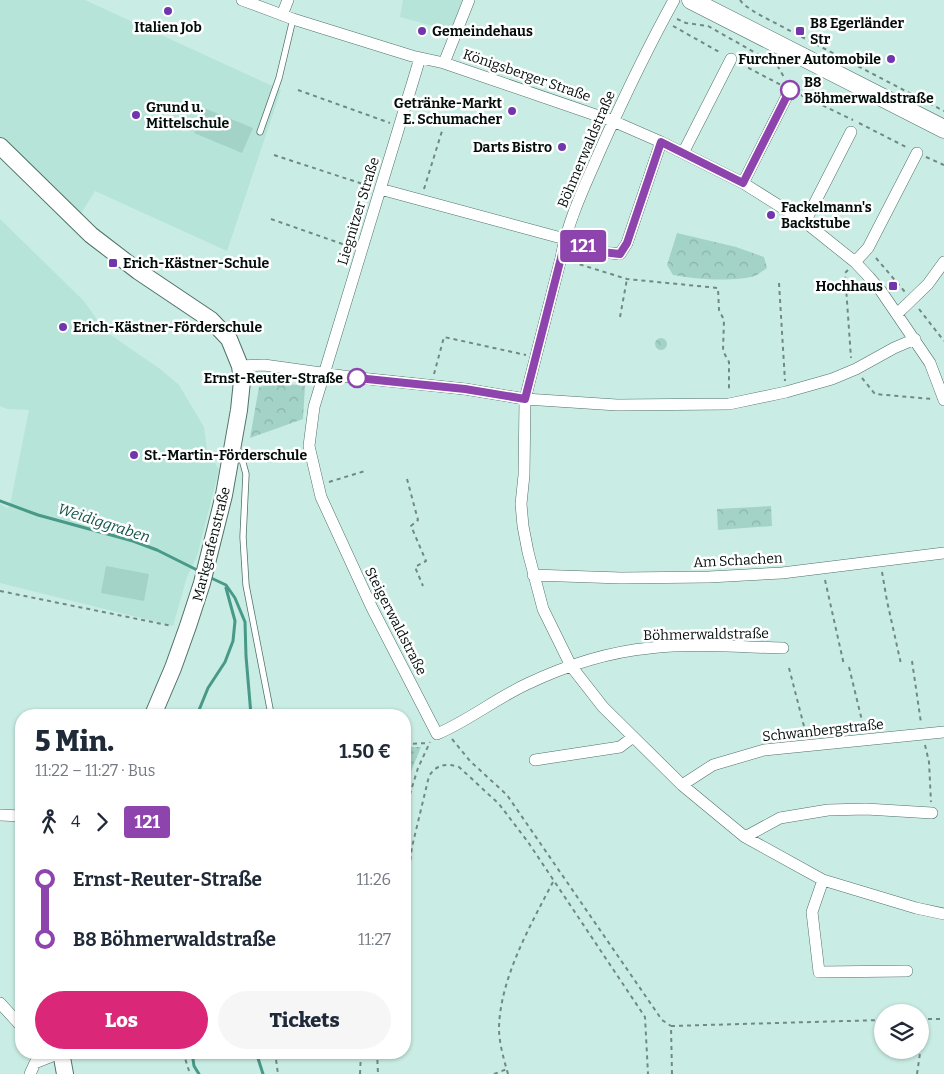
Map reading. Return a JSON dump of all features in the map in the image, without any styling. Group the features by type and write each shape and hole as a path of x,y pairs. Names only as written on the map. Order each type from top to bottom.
{"main road":[{"path":"691,0 944,129"}],"street":[{"name":"Königsberger Straße","path":"242,0 288,17 416,57 444,63 613,121 661,142 743,183 804,222 855,262 881,291 930,362 939,400"},
{"path":"288,0 288,17"},
{"path":"444,63 469,0"},
{"name":"Böhmerwaldstraße","path":"674,0 651,40 587,181 565,240 525,399 524,475 521,504 523,526 533,575 543,609 571,666 603,707 682,785 745,837 823,880 916,908 944,914"},
{"name":"Liegnitzer Straße","path":"324,374 400,127 416,57"},
{"path":"683,153 731,59"},
{"path":"743,183 790,90"},
{"path":"804,222 851,132"},
{"path":"380,190 565,240 601,252 620,254 627,243 661,142"},
{"path":"0,146 91,235 138,271 210,320 229,340 240,366 264,365 324,374 465,389 525,399 617,405 729,404 786,392 832,379 856,370 894,348 915,339"},
{"path":"855,262 868,248 917,153"},
{"path":"897,314 928,284 944,262"},
{"name":"Markgrafenstraße","path":"156,709 174,668 207,566 224,495 232,450 242,381 240,366"},
{"name":"Steigerwaldstraße","path":"324,374 314,407 309,446 321,497 372,608 437,736"},
{"name":"Am Schachen","path":"533,575 621,578 768,574 944,553"},
{"name":"Böhmerwaldstraße","path":"571,666 608,654 650,648 783,648"},
{"path":"437,736 526,685 571,666"},
{"name":"Schwanbergstraße","path":"682,785 712,766 764,750 944,732"},
{"path":"535,760 620,747 633,737"},
{"path":"745,837 780,818 828,810 866,809 932,813"},
{"path":"0,815 15,816"},
{"path":"823,880 812,912 819,972 907,971"},
{"path":"0,1003 15,1019"},
{"path":"30,1074 35,1063 45,1059"},
{"path":"61,1059 65,1074"}],"lane":[{"path":"260,132 280,78 288,17"},
{"path":"232,450 240,452 246,474 243,537 246,586 270,709"}],"path":[{"path":"740,0 756,13 865,71 944,110"},
{"path":"664,17 731,59 944,165"},
{"path":"664,17 708,26 776,65 790,90"},
{"path":"798,35 800,31"},
{"path":"298,90 400,127"},
{"path":"420,200 442,131"},
{"path":"274,155 380,190"},
{"path":"270,219 361,250"},
{"path":"561,258 626,279 718,288 719,310 724,320 723,351 729,362 729,404"},
{"path":"855,262 845,273 851,359 856,370 875,394 939,400"},
{"path":"620,317 626,279"},
{"path":"893,286 897,282"},
{"path":"779,284 786,392"},
{"path":"430,386 444,337 536,357"},
{"path":"317,484 337,481 365,471"},
{"path":"407,479 418,520 410,526 426,561 415,567 423,586"},
{"path":"880,560 901,664"},
{"path":"822,568 844,665"},
{"path":"0,591 187,630"},
{"path":"849,667 867,740"},
{"path":"789,668 809,746"},
{"path":"411,791 418,768 437,736"},
{"path":"411,742 437,736 456,746 507,795 662,1020 671,1026 874,1020"},
{"path":"411,855 429,776 434,768 452,765 459,767 499,804 528,842 645,1017 648,1074"},
{"path":"508,1074 499,1030 502,1002 510,975 527,932 554,880"},
{"path":"929,1019 944,1019"},
{"path":"671,1026 672,1074"},
{"path":"185,1059 190,1074"},
{"path":"277,1059 278,1074"},
{"path":"360,1074 361,1059"},
{"path":"377,1059 378,1074"},
{"path":"917,1074 919,1059"},
{"path":"494,1074 507,1069"}],"shaded area":[{"name":"Grund u. Mittelschule","path":"0,0 85,0 281,90 227,251 95,191 80,215 0,139"},
{"path":"403,0 463,0 451,31 400,17"},
{"path":"0,219 84,301 105,331 160,369 179,385 204,427 207,450 219,470 197,556 187,577 173,626 0,583 0,504 8,508 11,500 29,410 7,409 0,406"}],"green space":[{"path":"204,108 253,128 242,153 194,133"},
{"path":"677,233 736,247 764,257 767,268 757,275 727,280 673,275 667,265"},
{"path":"659,338 663,338 667,344 663,350 659,350 655,346 655,342"},
{"path":"281,383 305,386 303,419 250,438 259,387"},
{"path":"771,506 772,526 718,530 717,509"},
{"path":"106,566 149,574 144,601 101,593"},
{"path":"411,747 421,747 411,771"}],"waterway":[{"name":"Weidiggraben","path":"0,501 38,515 133,541 157,550 199,571"},
{"path":"209,577 226,585 235,598 245,622 250,709"},
{"path":"199,709 208,688 225,662 233,641 235,621 226,588"},
{"path":"193,1059 194,1066 199,1074"},
{"path":"258,1059 263,1074"}],"bus line":[{"name":"121","path":"357,378 465,389 525,399 565,240 601,252 620,254 627,243 661,142 743,183 790,90"}],"place":[{"name":"Italien Job","path":"168,11"},
{"name":"Gemeindehaus","path":"422,31"},
{"name":"B8 Egerländer Str","path":"800,31"},
{"name":"Furchner Automobile","path":"891,59"},
{"name":"B8 Böhmerwaldstraße","path":"790,90"},
{"name":"Getränke-Markt E. Schumacher","path":"512,111"},
{"name":"Grund u. Mittelschule","path":"136,115"},
{"name":"Darts Bistro","path":"562,147"},
{"name":"Fackelmann's Backstube","path":"771,215"},
{"name":"Erich-Kästner-Schule","path":"113,263"},
{"name":"Hochhaus","path":"893,286"},
{"name":"Erich-Kästner-Förderschule","path":"63,327"},
{"name":"Ernst-Reuter-Straße","path":"357,378"},
{"name":"St.-Martin-Förderschule","path":"134,455"}]}
